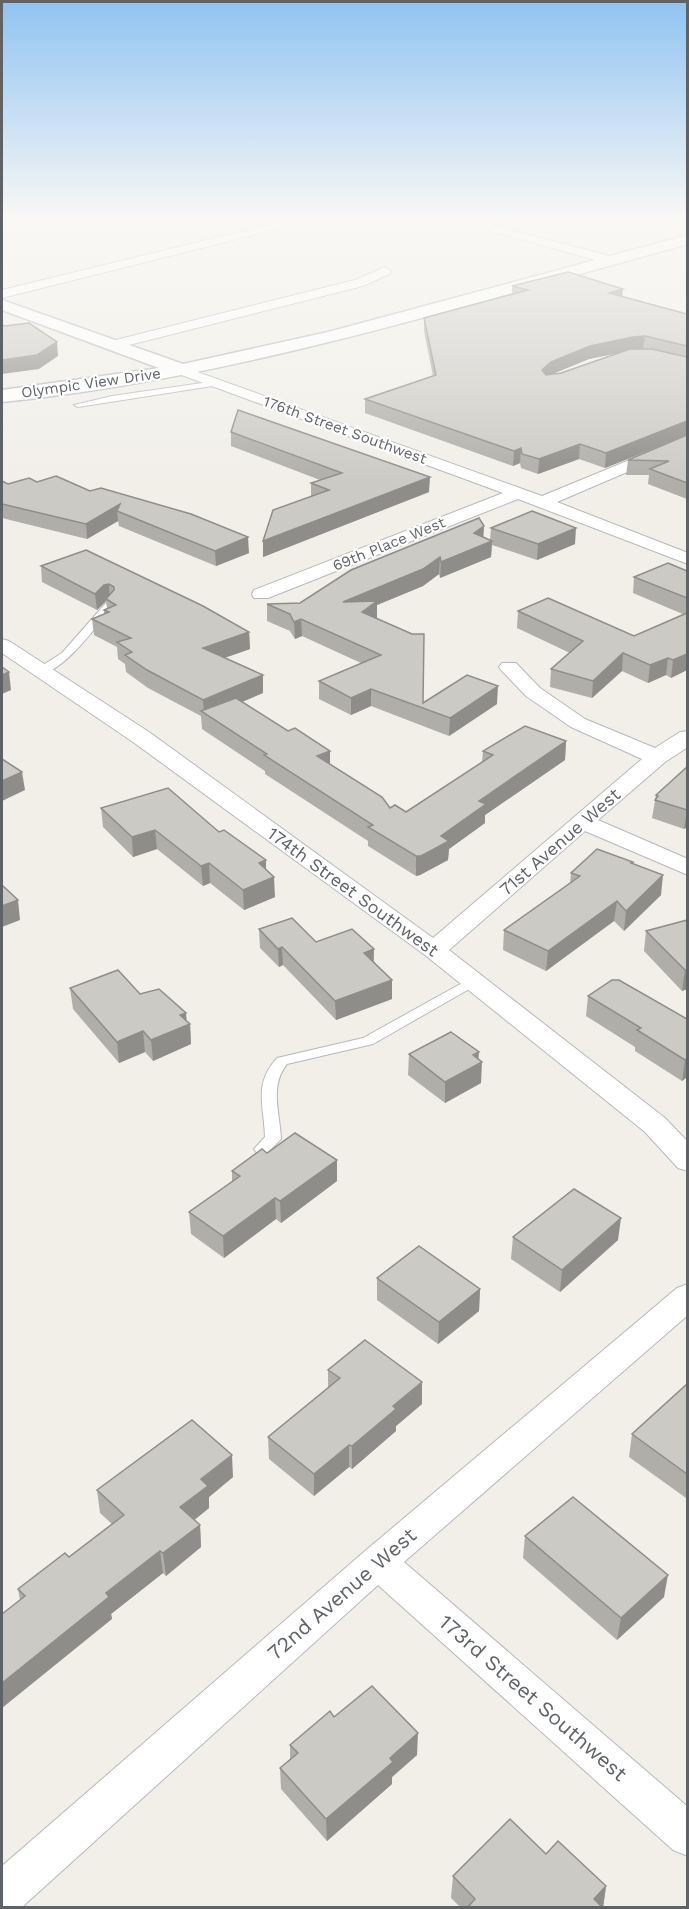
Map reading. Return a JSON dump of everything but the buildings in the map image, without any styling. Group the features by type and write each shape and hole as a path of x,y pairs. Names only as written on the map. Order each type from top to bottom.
{"main road":[{"name":"176th Street Southwest","path":"11,307 181,370"},
{"name":"Olympic View Drive","path":"2,396 181,370 331,337 439,307"}],"street":[{"path":"113,345 263,307"},
{"name":"176th Street Southwest","path":"181,370 543,502 687,559"},
{"path":"543,502 687,440"},
{"name":"69th Place West","path":"261,594 518,493"},
{"name":"174th Street Southwest","path":"2,645 141,737 434,950 655,1125 687,1161"},
{"path":"508,667 533,692 578,723 657,757"},
{"name":"71st Avenue West","path":"434,950 657,757 687,736"},
{"path":"584,822 687,868"},
{"name":"72nd Avenue West","path":"2,1895 378,1562 687,1296"},
{"name":"173rd Street Southwest","path":"378,1562 687,1835"}],"lane":[{"path":"78,405 104,399 180,390 216,383"},
{"path":"41,671 66,655 109,605"},
{"path":"262,1149 273,1139 267,1092 274,1068 282,1060 368,1041 473,981"}]}
